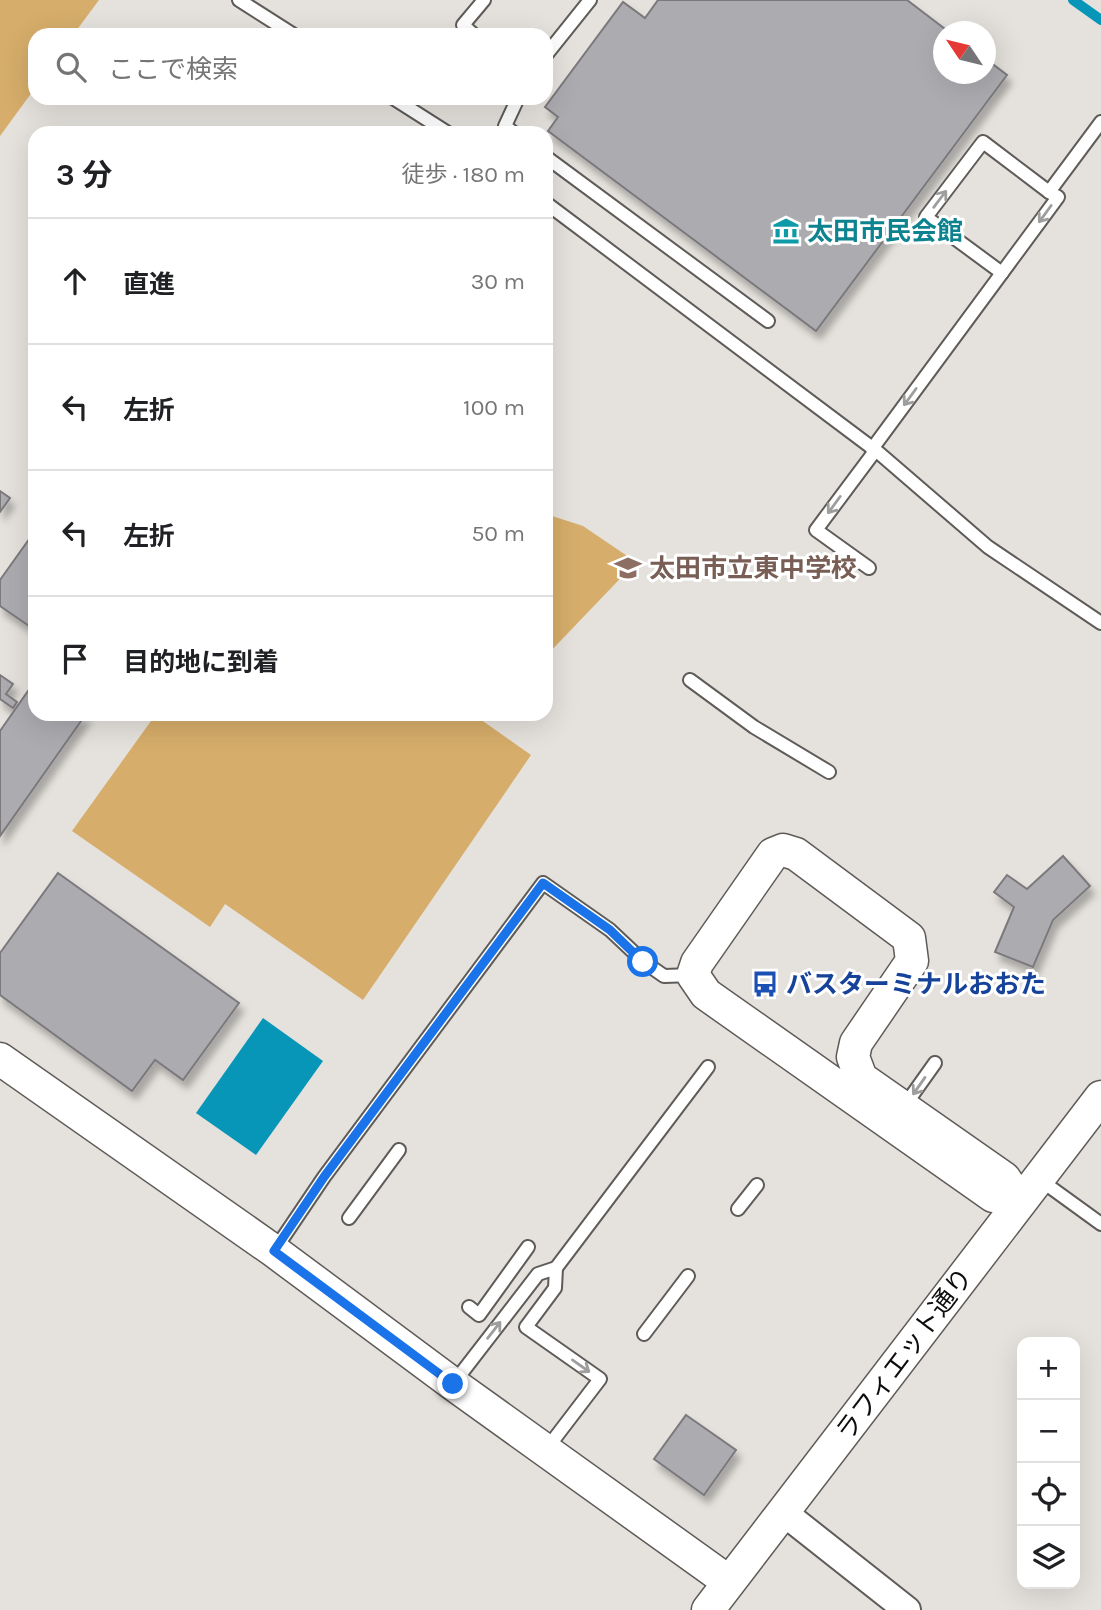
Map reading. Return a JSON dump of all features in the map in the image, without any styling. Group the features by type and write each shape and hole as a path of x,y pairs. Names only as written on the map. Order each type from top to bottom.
{"street":[{"path":"783,850 796,854 909,938 912,961 856,1043 853,1057 861,1078 1004,1178 1029,1190 993,1196 706,994 693,975 697,963 773,854 783,850"},
{"path":"0,1059 274,1251 545,1451 729,1582"},
{"name":"ラフィエット通り","path":"708,1610 1101,1097"},
{"path":"783,1512 907,1610"}],"lane":[{"path":"239,0 283,28"},
{"path":"466,28 463,25 484,0"},
{"path":"553,46 590,0"},
{"path":"404,105 438,126"},
{"path":"505,126 515,105"},
{"path":"1049,192 1101,122"},
{"path":"869,568 816,530 1058,197 983,142 926,217 1002,273"},
{"path":"553,162 768,321"},
{"path":"553,207 873,450 988,547 1101,623"},
{"path":"691,680 754,727 829,772"},
{"path":"274,1251 330,1170 543,883 610,930 643,962 664,976 693,975"},
{"path":"903,1108 935,1063"},
{"path":"545,1451 600,1379 526,1327 555,1288 556,1268 708,1067"},
{"path":"349,1218 399,1150"},
{"path":"738,1209 757,1185"},
{"path":"1029,1190 1101,1224"},
{"path":"469,1307 479,1315 528,1247"},
{"path":"453,1384 538,1274 556,1268"},
{"path":"644,1334 688,1276"}],"shaded area":[{"path":"0,0 99,0 78,28 28,28 28,98 0,136"},
{"path":"553,516 583,526 636,562 553,649"},
{"path":"151,721 483,721 531,755 363,1000 225,904 210,927 72,831"}],"water":[{"path":"263,1018 323,1061 256,1155 196,1113"}],"building":[{"name":"太田市民会館","path":"658,0 907,0 935,21 933,84 996,84 996,67 1007,75 816,331 553,135 552,126 558,117 545,107 553,105 553,96 623,2 645,18"},
{"path":"0,491 10,498 0,512"},
{"path":"28,541 28,625 0,606 0,580"},
{"path":"0,675 13,684 6,694 17,702 13,708 0,699"},
{"path":"28,691 28,721 81,721 0,836 0,731"},
{"path":"1063,856 1090,886 1053,920 1033,967 995,952 1014,907 994,892 1007,875 1027,889"},
{"path":"58,873 239,1003 183,1080 155,1060 132,1091 0,995 0,953"},
{"path":"686,1415 736,1450 704,1495 654,1459"}],"waterway":[{"path":"1073,0 1101,20"}],"place":[{"name":"太田市民会館","path":"786,231"},
{"name":"太田市立東中学校","path":"628,568"},
{"name":"バスターミナルおおた","path":"765,984"}],"route":[{"path":"453,1384 274,1251 324,1177 543,883 610,930 643,962"}]}
